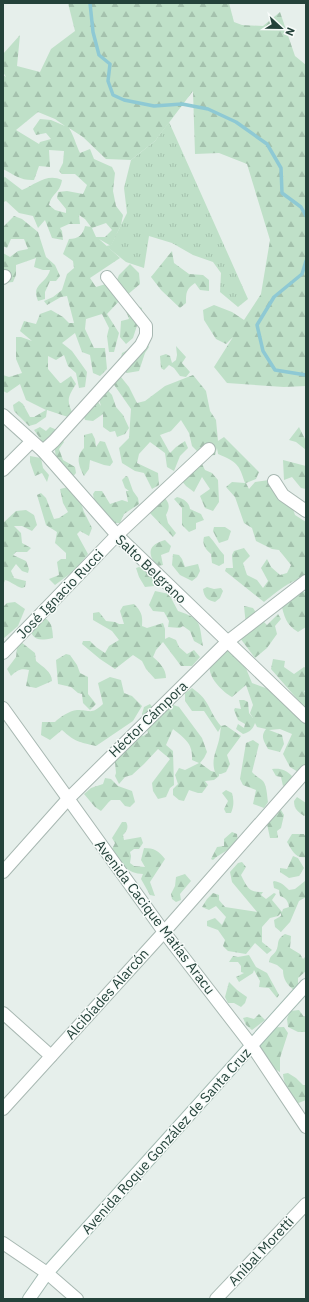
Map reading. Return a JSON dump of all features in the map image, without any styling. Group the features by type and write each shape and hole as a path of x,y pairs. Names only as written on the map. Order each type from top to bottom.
{"street":[{"path":"43,451 54,441 141,345 146,336 146,326 107,277"},
{"name":"Salto Belgrano","path":"3,415 31,442 43,451 117,535 306,717"},
{"path":"3,470 31,442"},
{"name":"José Ignacio Rucci","path":"3,653 117,535 209,449"},
{"path":"274,481 283,495 306,511"},
{"name":"Héctor Cámpora","path":"3,872 68,799 227,642 306,581"},
{"name":"Avenida Cacique Matías Aracu","path":"3,708 164,932 252,1046 306,1127"},
{"name":"Alcibíades Alarcón","path":"3,1109 164,932 306,771"},
{"name":"Avenida Roque González de Santa Cruz","path":"29,1299 47,1273 306,984"},
{"path":"3,1013 51,1056"},
{"name":"Aníbal Moretti","path":"216,1299 306,1204"},
{"path":"3,1243 47,1273 77,1299"}],"green space":[{"path":"68,3 229,3 234,22 242,25 263,26 280,12 295,56 306,65 306,386 284,387 227,383 214,367 233,337 226,344 216,339 204,320 203,310 214,305 232,312 244,320 261,294 270,240 247,164 219,153 195,154 193,91 155,141 131,160 106,159 83,137 69,128 80,153 90,149 94,159 112,167 115,173 113,191 116,206 123,215 121,225 111,246 99,239 120,258 90,278 96,287 109,283 115,285 119,275 130,264 139,273 140,284 126,296 126,301 142,308 142,310 133,338 126,344 120,337 121,321 129,319 121,299 107,314 119,333 114,352 109,352 107,336 109,328 102,314 86,319 85,329 94,348 105,348 107,369 100,376 93,373 90,355 82,352 75,333 62,343 72,351 87,372 85,387 79,388 76,373 68,366 64,355 56,360 48,356 48,369 60,383 71,376 76,384 69,399 69,405 73,414 68,417 47,410 46,417 36,424 29,426 14,411 13,405 19,401 23,404 30,417 34,417 46,410 26,400 20,384 7,393 3,391 3,375 9,377 22,373 16,359 16,337 21,337 32,341 20,331 24,321 36,324 40,314 51,310 63,317 69,323 74,323 67,296 61,297 47,305 44,301 53,297 62,290 67,274 74,268 73,261 63,254 69,239 80,236 85,226 91,227 85,219 79,215 80,224 69,224 60,228 62,231 63,240 52,238 45,220 38,228 33,216 19,213 6,201 3,202 3,178 5,177 22,190 46,179 57,178 62,180 60,188 50,201 49,205 55,210 66,213 66,209 57,198 58,192 67,191 83,194 87,185 75,174 62,174 59,171 63,163 64,151 49,150 50,167 39,166 34,180 22,179 3,169 3,75 6,77 3,72 3,54 20,35 17,66 40,72 51,49 75,31","holes":["38,112 55,119 65,126 51,120 40,119 33,129 36,135 46,133 51,139 40,142 39,144 16,130","106,223 112,230 105,237 96,237 92,228"]},
{"path":"169,122 248,299 238,307 220,292 221,273 213,262 193,255 172,243 149,236 144,268 126,262 106,246 111,245 127,213 124,188 131,160 155,141"},
{"path":"14,216 22,219 38,232 46,257 55,265 60,276 56,281 50,281 45,292 45,299 38,301 36,291 50,270 43,270 34,267 36,258 16,265 16,275 13,282 3,283 3,253 10,257 18,251 28,249 24,239 11,239 7,248 3,246 3,227"},
{"path":"172,251 174,263 189,274 203,275 209,280 209,291 200,290 195,283 190,287 186,294 186,303 180,308 161,290 151,277"},
{"path":"144,339 149,347 145,353 139,371 127,373 119,366 122,353 128,350 135,350"},
{"path":"176,346 186,357 182,363 190,372 186,377 180,376 174,368 169,365 164,370 161,368 160,356 166,354 170,356 172,363 176,360"},
{"path":"193,375 206,391 210,411 216,420 218,441 224,437 259,472 256,479 246,483 249,489 255,482 269,480 286,505 293,509 295,515 306,522 306,578 301,578 290,583 264,602 225,571 226,568 233,568 232,555 234,551 244,548 250,556 243,563 247,575 257,580 263,588 268,581 261,568 267,559 271,567 280,575 287,573 291,565 279,550 272,549 256,541 252,528 244,523 235,497 226,487 232,482 245,483 236,464 218,454 217,448 215,455 202,456 192,446 189,433 181,420 171,431 160,435 170,453 185,441 188,448 180,456 174,471 167,467 165,453 150,442 139,454 137,463 158,473 159,485 152,489 144,473 135,471 122,463 119,448 129,438 131,409 110,379 121,377 129,387 137,403 145,401 165,386"},
{"path":"102,384 112,395 116,407 123,415 129,428 125,434 117,437 115,431 110,432 103,427 103,414 93,421 85,420 83,414 83,399 87,396 93,395 101,406 97,393"},
{"path":"40,427 46,431 50,427 57,430 44,444 34,430"},
{"path":"299,427 306,441 306,450 296,442 289,440"},
{"path":"92,433 95,439 96,447 100,441 105,442 113,462 110,466 90,460 89,469 84,476 79,465 79,458 81,451 84,448 84,435"},
{"path":"60,437 64,442 59,449 63,460 75,467 76,473 71,479 60,465 56,456 56,439"},
{"path":"30,456 41,458 43,468 49,475 47,482 42,473 35,476 30,462"},
{"path":"199,458 205,470 212,473 218,480 219,502 213,511 205,508 200,496 210,489 202,477 194,492 181,480"},
{"path":"283,460 306,466 306,489 301,488 292,477 284,480"},
{"path":"126,476 128,477 133,491 138,498 139,504 124,514 120,523 110,523 95,506 93,494 95,491 102,491 110,504 122,500 128,502 126,491 129,491 125,488 122,480"},
{"path":"72,486 78,494 84,512 92,528 89,536 80,531 77,534 88,554 75,570 55,585 49,579 59,575 57,562 61,559 66,559 66,553 55,543 57,532 46,525 37,495 41,493 46,498 54,519 59,518 68,512 63,503 60,489"},
{"path":"161,494 166,499 169,506 166,515 168,523 176,533 173,537 147,510"},
{"path":"177,497 186,501 189,504 190,509 201,514 204,520 196,523 196,529 189,532 182,525 182,508 174,499"},
{"path":"26,510 34,515 37,525 32,531 22,526 14,526 21,533 22,543 31,548 27,552 16,552 13,555 26,561 29,569 28,573 22,571 16,564 11,571 14,578 26,581 25,587 22,588 5,580 3,585 3,523 16,511"},
{"path":"214,527 225,527 231,531 228,540 219,543 213,531"},
{"path":"209,536 224,555 224,563 219,566 212,563 211,554 204,544 204,537"},
{"path":"165,540 171,546 169,552 161,555 163,565 157,566 152,557 151,550 155,544"},
{"path":"173,554 179,555 185,567 198,564 200,571 197,577 192,581 180,575 172,565"},
{"path":"142,566 154,578 154,586 145,587 139,577 136,568"},
{"path":"207,587 214,589 221,588 223,591 220,598 215,602 207,598 204,595 203,589"},
{"path":"297,588 306,593 306,627 298,632 286,620 281,603"},
{"path":"155,591 169,594 178,611 191,617 198,623 203,646 194,641 190,631 183,626 180,628 168,627 169,621 164,612 153,611 149,605"},
{"path":"15,602 25,609 18,626 3,639 3,607 7,603"},
{"path":"134,604 141,614 142,626 147,628 163,623 165,629 165,639 169,637 176,640 179,647 187,654 194,650 200,657 192,666 181,666 163,642 156,650 153,657 162,666 166,678 155,679 146,669 142,661 133,655 115,669 82,644 83,641 90,641 105,653 109,646 119,640 112,631 93,620 93,613 99,612 106,621 124,624 120,611 123,606"},
{"path":"244,606 253,608 267,625 278,614 281,619 275,626 277,634 267,648 255,658 237,634 246,626"},
{"path":"37,613 50,623 53,638 42,640 33,636 28,622"},
{"path":"21,642 35,653 36,661 49,672 52,681 36,688 26,686 29,670 19,670 11,676 7,669 16,657 17,647"},
{"path":"229,650 243,661 252,683 271,690 306,724 306,777 290,767 283,754 292,734 280,729 269,730 282,735 284,744 280,752 268,749 263,737 266,729 257,727 255,723 251,730 243,734 236,729 238,724 244,728 245,724 238,720 234,710 235,708 241,709 239,700 248,702 249,713 253,718 250,713 253,705 246,685 232,697 217,685 213,679 210,668 211,662 215,657"},
{"path":"66,654 70,655 77,665 80,673 88,677 88,694 96,704 90,710 83,703 82,694 78,693 71,687 58,684 56,660"},
{"path":"273,659 285,661 284,667 294,674 304,667 306,668 306,690 304,691 306,694 306,714 298,700 271,669"},
{"path":"110,677 121,680 124,693 132,696 142,706 133,721 96,746 78,741 70,737 62,730 50,740 41,735 42,722 55,722 62,716 77,710 96,710 103,704 98,683"},
{"path":"192,688 203,697 221,726 225,725 241,736 227,755 230,764 226,772 219,774 219,776 214,780 205,781 208,785 202,793 189,790 184,801 179,800 173,795 173,789 178,784 175,775 179,768 185,770 199,763 192,760 190,745 173,729 166,745 173,751 174,785 170,788 166,797 158,799 153,791 152,783 170,759 158,749 132,775 125,777 119,784 115,776 114,752 124,749 123,736 133,730 143,736 148,733 142,714 144,707 150,704 154,709 168,703 179,707 202,738 207,752 200,763 211,771 215,772 215,752 221,727 218,732 204,711 192,711 185,701 185,693"},
{"path":"253,740 259,744 252,772 263,781 267,791 268,802 264,808 253,804 256,790 243,785 240,779 246,743"},
{"path":"272,769 281,769 290,774 292,776 289,783 283,786 281,777 276,776"},
{"path":"105,778 111,779 118,786 132,791 135,802 130,807 125,806 120,800 111,800 101,811 95,807 84,794 91,788 103,784"},
{"path":"226,790 232,793 233,796 231,813 226,813 224,809 228,801 222,793"},
{"path":"297,797 306,803 306,814 304,816 298,812 295,806 294,801"},
{"path":"278,810 281,810 284,815 281,828 277,831 278,838 270,838 267,824 269,816 272,814 277,815"},
{"path":"122,822 126,822 127,826 123,835 124,840 141,837 143,843 139,849 134,849 130,852 130,863 134,866 145,867 141,860 144,848 156,850 165,859 150,882 155,896 150,895 141,879 143,874 128,870 120,863 112,849 115,843 112,838"},
{"path":"232,832 237,834 238,843 213,860 211,859 217,847 224,846 224,839"},
{"path":"292,834 304,834 306,837 306,857 299,857 296,855 287,842"},
{"path":"293,856 298,858 304,868 299,876 289,878 280,872 280,868 287,869"},
{"path":"242,862 246,867 241,875 247,886 251,890 263,892 261,895 266,899 274,893 276,894 272,900 282,912 283,909 289,907 288,903 280,896 279,890 274,888 273,882 281,883 289,890 295,889 305,881 306,875 306,897 299,901 290,922 281,932 275,927 274,920 281,916 281,913 278,916 270,918 262,927 262,942 272,950 267,954 255,943 246,954 228,951 223,946 225,940 218,930 207,926 207,921 215,918 222,925 226,917 216,906 209,910 202,907 213,893 219,895 219,900 225,907 257,912 232,882 230,872 238,863"},
{"path":"185,874 191,881 180,894 181,900 176,902 172,899 171,894 175,886 176,877"},
{"path":"285,934 291,936 290,948 300,954 303,959 306,956 306,971 298,978 298,986 294,990 286,982 283,970 277,965 269,962 270,958 277,949 280,938"},
{"path":"249,955 256,967 267,973 279,995 277,998 269,988 259,987 260,981 254,970 253,973 239,982 236,977 244,973 241,972 241,966 238,962 229,962 233,956 238,957"},
{"path":"229,982 247,997 245,1003 241,1007 234,1003 228,1003 225,997"},
{"path":"299,1010 304,1017 306,1015 306,1032 298,1032 288,1027 287,1019 290,1011"},
{"path":"259,1014 265,1020 252,1030 246,1025 243,1018 247,1017 254,1019"},
{"path":"284,1027 288,1033 280,1058 280,1072 271,1067 255,1042 261,1028"},
{"path":"288,1073 303,1085 306,1085 306,1100 296,1104 293,1101 284,1082 283,1074"}],"waterway":[{"path":"90,3 93,32 99,55 110,64 108,81 113,95 124,100 154,106 182,104 208,109 236,122 267,144 281,168 282,193 301,207 306,216"},
{"path":"306,261 302,274 274,297 257,325 263,351 275,370 306,375"}]}
